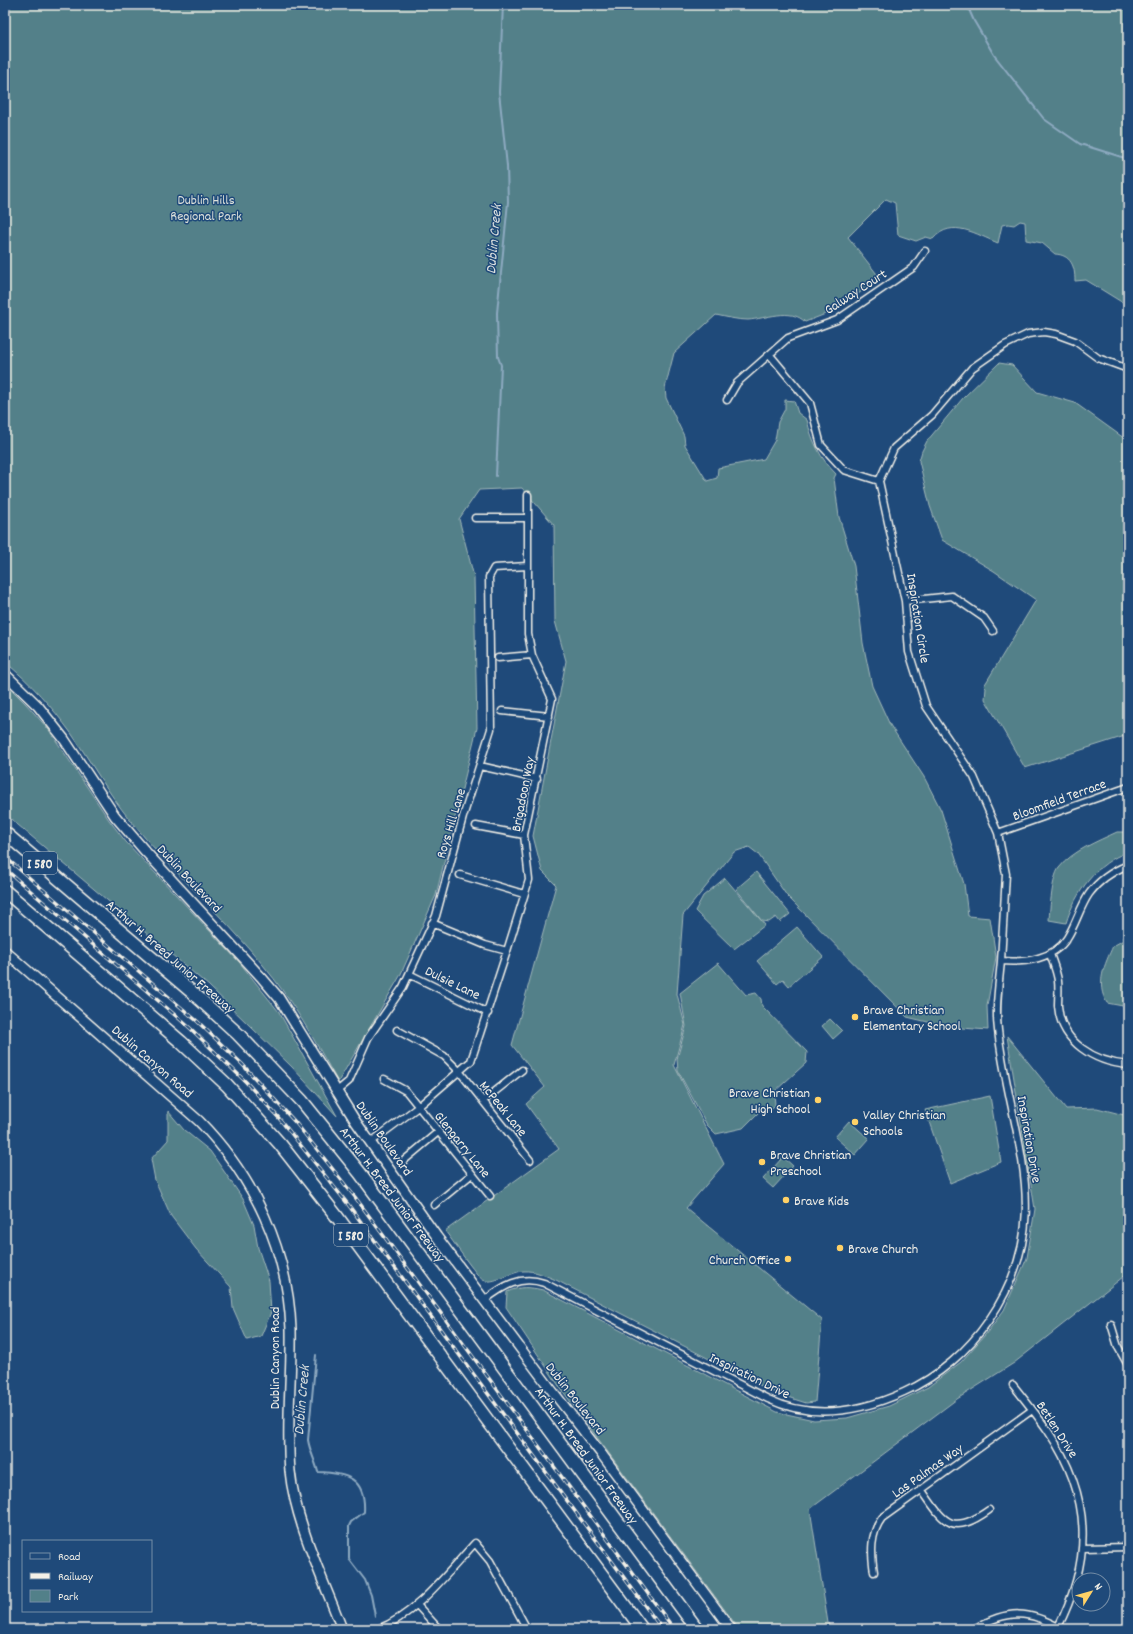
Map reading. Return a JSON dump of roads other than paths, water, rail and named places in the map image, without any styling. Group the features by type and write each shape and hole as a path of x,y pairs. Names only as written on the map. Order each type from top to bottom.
{"highway":[{"name":"Arthur H. Breed Junior Freeway","path":"5,833 210,1008 249,1045 302,1101 360,1173 697,1629"},
{"name":"I 580","path":"5,891 187,1047 238,1097 280,1144 338,1218 642,1629"}],"street":[{"name":"Galway Court","path":"728,400 737,382 788,338 836,320 914,267 926,251"},
{"path":"770,355 810,404 821,445 844,470 879,481 894,448 932,415 972,368 1005,345 1028,334 1044,332 1056,334 1075,341 1106,362 1128,369"},
{"name":"Inspiration Circle","path":"879,481 905,601 909,652 926,706 974,777 998,833 1006,874 1001,961"},
{"name":"Brigadoon Way","path":"371,1142 418,1107 471,1061 488,1012 529,880 524,835 537,779 552,699 532,655 528,634 526,518 528,495"},
{"path":"475,518 526,518"},
{"name":"Roys Hill Lane","path":"336,1092 349,1080 368,1038 395,999 409,974 432,923 492,730 489,577 494,568 527,566"},
{"path":"905,601 952,596 984,618 992,631"},
{"path":"498,658 532,655"},
{"name":"Dublin Boulevard","path":"5,674 38,706 64,739 120,822 262,978 286,1010 336,1092 437,1237 731,1629"},
{"path":"502,711 549,716"},
{"path":"480,766 537,779"},
{"name":"Bloomfield Terrace","path":"998,833 1128,787"},
{"path":"476,826 524,835"},
{"path":"1001,961 1012,962 1050,954 1067,938 1084,903 1096,885 1108,875 1128,865"},
{"path":"460,875 524,894"},
{"path":"432,923 485,945 507,951"},
{"name":"Dublin Canyon Road","path":"5,950 199,1120 232,1159 260,1206 279,1255 289,1310 291,1337 288,1423 290,1472 295,1498 307,1538 342,1629"},
{"path":"1050,954 1058,981 1058,1006 1061,1019 1071,1036 1078,1045 1094,1057 1112,1063 1128,1065"},
{"name":"Inspiration Drive","path":"485,1300 512,1282 528,1280 540,1282 768,1399 798,1410 826,1412 863,1407 900,1394 927,1380 964,1350 992,1316 1013,1274 1024,1236 1027,1196 1025,1171 997,1025 1001,961"},
{"name":"Dulsie Lane","path":"409,974 488,1012"},
{"name":"McPeak Lane","path":"398,1030 444,1056 459,1071 530,1160"},
{"path":"483,1101 522,1070"},
{"name":"Glengarry Lane","path":"384,1079 406,1091 490,1196"},
{"path":"401,1163 438,1132"},
{"path":"434,1205 472,1174"},
{"path":"1112,1324 1118,1347 1128,1365"},
{"name":"Betlen Drive","path":"1013,1385 1048,1430 1071,1472 1079,1500 1082,1521 1083,1548 1077,1581 1059,1628"},
{"name":"Las Palmas Way","path":"874,1572 872,1544 874,1533 878,1523 886,1514 1032,1410"},
{"path":"921,1489 938,1513 952,1523 968,1523 989,1510"},
{"path":"378,1629 390,1625 417,1604 475,1543 490,1561 527,1629"},
{"path":"1083,1548 1128,1547"},
{"path":"417,1604 439,1629"},
{"path":"974,1629 999,1616 1013,1614 1028,1614 1044,1619 1059,1628"}],"waterway":[{"name":"Dublin Creek","path":"496,476 501,365 498,357 497,313 508,202 507,166 499,92 503,5"},
{"path":"967,5 974,21 994,55 1044,119 1080,144 1128,159"},
{"name":"Dublin Creek","path":"316,1355 308,1440 318,1472 346,1476 353,1480 362,1492 364,1512 351,1522 349,1526 349,1559 365,1580 371,1595 375,1616"}],"railway":[{"path":"5,857 197,1021 242,1064 295,1122 355,1197 674,1629"},
{"path":"5,869 190,1028 246,1082 278,1117 347,1203 662,1629"}],"place":[{"name":"Brave Christian Elementary School","path":"855,1017"},
{"name":"Brave Christian High School","path":"818,1100"},
{"name":"Valley Christian Schools","path":"855,1122"},
{"name":"Brave Christian Preschool","path":"762,1162"},
{"name":"Brave Kids","path":"786,1200"},
{"name":"Brave Church","path":"840,1248"},
{"name":"Church Office","path":"788,1259"}],"park label":[{"name":"Dublin Hills Regional Park","path":"206,208"}]}
